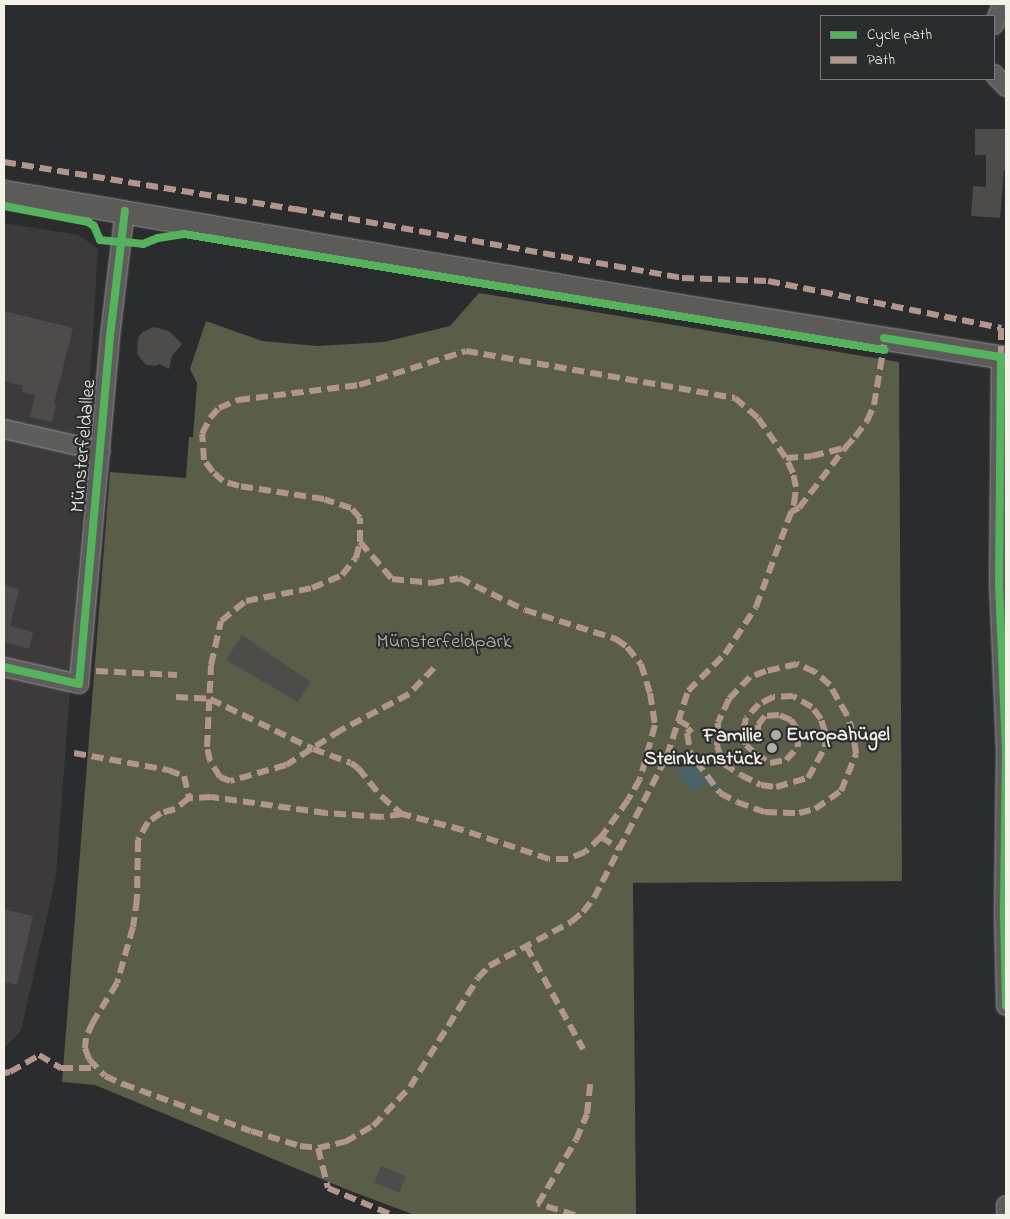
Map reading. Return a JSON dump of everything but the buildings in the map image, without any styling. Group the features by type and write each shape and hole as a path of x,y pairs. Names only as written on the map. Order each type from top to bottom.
{"main road":[{"path":"4,192 476,272 1004,358"}],"street":[{"path":"995,22 1002,4"},
{"path":"995,75 1006,87"},
{"name":"Münsterfeldallee","path":"4,667 80,684 110,336 125,211"},
{"path":"1004,358 1002,584 1006,749 1006,1006"},
{"path":"4,429 101,451"},
{"path":"1006,1206 1006,1215"}],"shaded area":[{"path":"4,223 79,235 98,249 74,637 56,876 21,1031 4,1048"}],"green space":[{"name":"Münsterfeldpark","path":"479,293 899,362 902,881 633,883 636,1215 415,1215 348,1190 95,1085 62,1082 110,472 186,478 189,437 193,437 197,383 190,369 206,321 262,341 318,346 384,342 450,326"}],"water":[{"path":"690,760 698,761 703,784 698,790 692,791 679,777 681,767 683,765 689,766"}],"waterway":[{"path":"701,781 715,784 721,790"}],"marked path":[{"path":"4,162 295,209 682,278 768,281 1001,328 1001,357"},
{"path":"434,668 409,694 341,730 286,765 230,781 220,777 210,761 207,747 211,665 221,621 246,601 312,588 342,575 356,558 360,542 360,518 351,508 324,499 239,486 223,481 204,460 202,434 210,418 219,408 238,400 359,385 466,351 735,398 758,418 786,458 812,456 845,448 867,421 874,405 884,345"},
{"path":"791,512 799,508 845,448"},
{"path":"360,542 392,579 432,583 459,578 525,610 616,639 627,647 641,664 650,693 655,725 640,779 628,800 601,837 585,852 568,859 549,859 463,830 402,814 382,817 326,813 211,797 189,798 175,809 161,813 148,822 138,840 137,899 133,927 117,983 93,1022 86,1038 85,1048 89,1059 105,1076 123,1084 251,1131 300,1146 318,1148 345,1142 373,1126 410,1087 478,978 489,966 571,922 583,912 594,898 667,756 688,691 725,654 756,607 794,504 796,487 793,473 786,458"},
{"path":"678,720 692,728 687,733 691,755 720,793 737,802 765,812 799,813 815,809 841,791 856,754 853,733 847,715 830,685 815,672 797,664 766,671 750,677 729,699 718,723 717,746 724,764 741,775 761,785 776,787 808,778 825,747 825,732 821,719 812,707 793,696 773,697 759,704 746,718 743,733 746,745 770,763 786,760 798,747 797,729 791,720 779,715 765,716 758,725 758,733"},
{"path":"96,671 177,675"},
{"path":"176,697 210,699 313,749 351,763 358,768 381,796 402,814"},
{"path":"74,753 168,770 184,776 189,798"},
{"path":"601,837 620,849"},
{"path":"526,946 583,1049"},
{"path":"4,1073 10,1072 39,1055 61,1068 95,1068"},
{"path":"575,1215 538,1204 576,1140 587,1114 590,1084"},
{"path":"318,1148 328,1188 392,1215"}],"cycle path":[{"path":"4,206 88,222 94,226 100,240 118,242"},
{"path":"4,667 79,684 110,336 125,211"},
{"path":"125,242 143,244 158,238 184,234 884,350"},
{"path":"884,338 1006,358"},
{"path":"1001,357 999,584 1006,749 1004,915 1006,1006"}],"place":[{"name":"Europahügel","path":"776,735"},
{"name":"Familie Steinkunstück","path":"772,748"}]}
